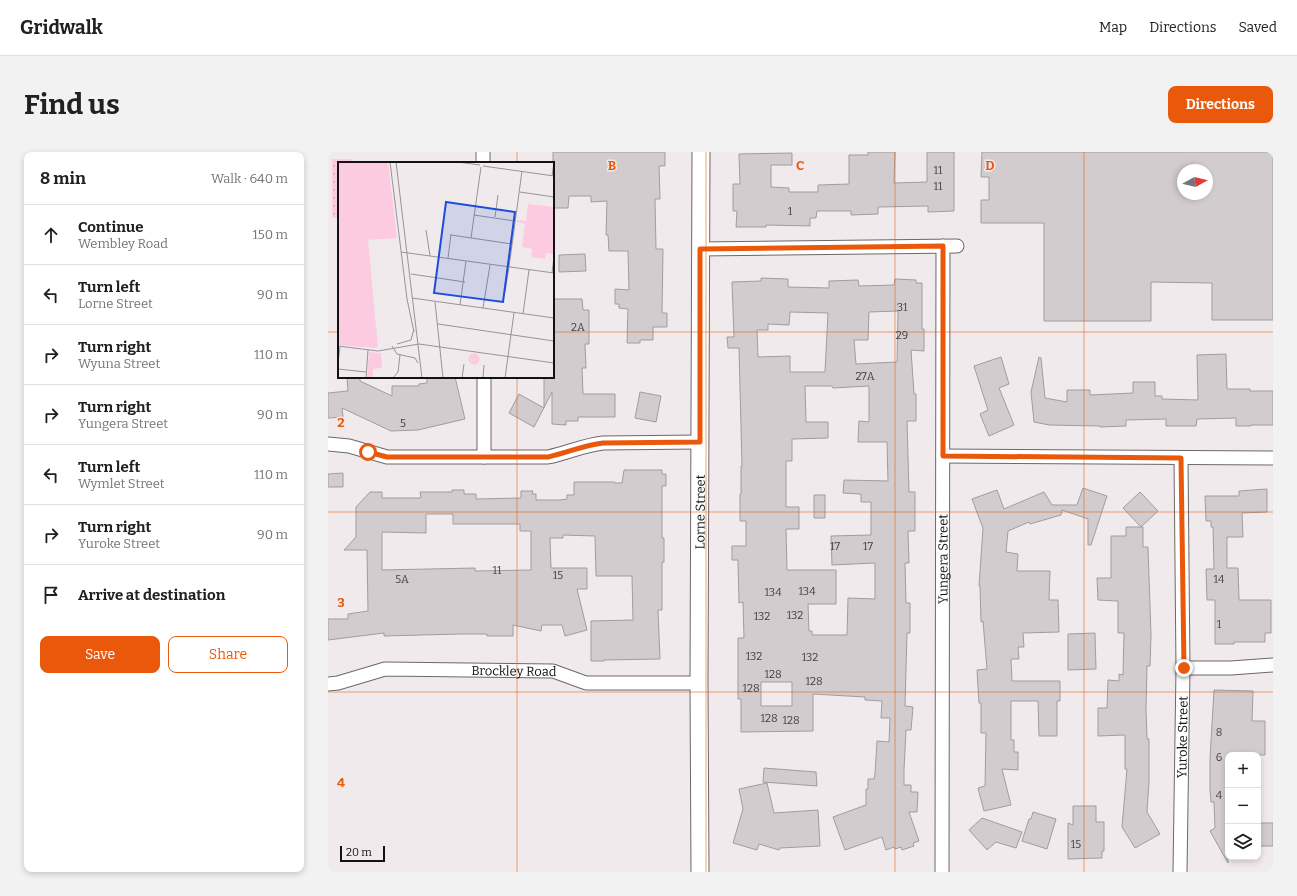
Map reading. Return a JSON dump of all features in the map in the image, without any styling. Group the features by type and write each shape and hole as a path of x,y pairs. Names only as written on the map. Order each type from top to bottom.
{"street":[{"name":"Lorne Street","path":"700,872 699,683 701,152"},
{"name":"Yungera Street","path":"942,872 943,246"},
{"path":"700,249 957,246"},
{"path":"484,378 484,457"},
{"path":"328,444 349,446 387,457 548,457 561,455 590,444 700,442"},
{"path":"943,456 1273,458"},
{"name":"Yuroke Street","path":"1180,872 1184,668 1181,458"},
{"path":"1184,668 1231,668 1273,665"},
{"name":"Brockley Road","path":"328,684 338,683 385,669 553,671 586,683 699,683"}],"shaded area":[{"path":"332,159 352,159 352,162 338,162 338,218 332,218"}],"building":[{"path":"553,152 665,152 665,166 659,166 660,199 655,199 656,249 663,249 662,313 667,313 667,327 653,327 653,340 640,340 640,343 627,343 628,309 619,308 619,304 615,304 615,289 629,290 628,251 609,251 608,235 606,235 607,201 591,202 591,196 569,196 568,208 554,208"},
{"path":"868,152 895,152 894,183 927,182 927,152 954,152 954,211 928,212 928,206 878,207 878,214 851,215 851,211 817,211 816,218 810,218 810,226 766,225 766,227 736,227 737,211 733,211 733,184 740,184 739,154 792,153 792,165 771,165 771,187 789,188 789,192 818,192 818,185 849,184 849,155 868,155"},
{"path":"982,152 1273,152 1273,320 1212,320 1212,283 1151,282 1151,321 1044,321 1044,223 981,223 981,200 989,200 989,177 981,177"},
{"path":"585,254 586,271 559,272 559,255"},
{"path":"761,278 788,279 788,287 829,288 829,281 858,280 859,286 894,285 895,279 916,280 916,283 922,283 922,329 924,329 924,351 911,350 914,394 916,394 916,421 907,421 909,492 915,492 915,531 908,531 909,563 905,563 906,603 910,603 910,633 907,633 905,706 913,707 911,730 906,730 904,785 911,785 911,792 918,792 917,812 909,812 919,841 913,843 914,846 902,850 901,847 895,849 894,847 886,850 882,837 845,850 833,817 866,805 866,789 868,789 868,779 874,779 875,774 877,741 889,742 890,718 881,718 882,701 865,700 865,697 813,694 813,731 741,732 741,699 738,699 738,638 744,638 743,602 739,603 738,560 732,560 732,546 746,546 746,521 740,521 742,466 739,348 728,348 727,337 734,337 732,282 761,281","holes":["898,311 897,362 856,364 854,340 868,340 869,312","790,312 828,313 825,372 790,372 790,356 758,357 757,330 768,330 768,324 789,325","805,386 832,386 833,388 869,386 869,422 859,421 858,442 887,442 888,481 844,480 843,493 861,494 861,502 871,502 871,535 831,536 832,565 875,563 875,599 848,598 847,635 812,635 812,631 809,631 808,604 836,604 836,570 787,570 786,529 799,529 799,507 786,507 786,461 792,461 792,439 828,438 828,422 806,422","761,682 792,682 792,706 761,706"]},
{"path":"554,299 582,299 583,310 589,310 589,344 585,344 586,368 582,368 583,394 615,394 615,417 578,417 578,421 566,421 566,425 552,424 552,392 544,408 544,378 554,378"},
{"path":"1226,354 1227,389 1273,391 1273,425 1236,426 1236,418 1197,419 1196,426 1166,426 1166,419 1126,420 1126,426 1100,427 1049,425 1034,422 1031,392 1039,357 1041,358 1045,398 1067,402 1067,390 1090,390 1090,395 1133,393 1133,382 1155,382 1155,396 1162,396 1162,399 1198,400 1197,355"},
{"path":"1001,357 1009,384 999,388 1014,425 989,436 980,414 988,410 974,366"},
{"path":"347,378 360,378 360,381 392,396 392,386 419,386 419,384 427,383 427,378 455,378 465,419 418,430 391,431 342,408 343,417 328,418 328,393 348,391"},
{"path":"640,392 661,396 656,422 635,418"},
{"path":"519,394 544,408 534,427 509,413"},
{"path":"624,470 662,470 662,474 666,474 666,486 662,486 662,538 664,538 664,562 662,562 662,610 658,610 660,659 591,661 591,621 633,620 632,576 596,576 595,536 563,535 563,538 550,538 551,568 587,568 587,589 577,589 587,630 565,636 562,625 542,625 541,631 513,625 513,636 460,634 384,636 384,633 328,640 328,619 348,619 348,614 368,611 367,550 344,550 356,537 356,507 370,492 382,492 382,498 421,498 420,492 452,492 452,490 464,490 464,494 476,494 476,499 521,498 521,491 533,491 532,494 536,494 536,500 560,500 567,499 567,495 574,495 574,482 622,483","holes":["426,514 453,514 453,524 520,524 520,531 531,531 531,570 475,571 475,568 382,570 382,532 426,533"]},
{"path":"343,473 343,487 328,487 328,474"},
{"path":"1083,488 1107,496 1091,545 1088,545 1088,519 1062,510 1061,515 1030,524 1029,522 1008,531 1006,552 1018,554 1017,571 1050,571 1049,600 1058,600 1059,632 1023,633 1024,647 1018,647 1019,659 1011,659 1012,681 1060,681 1060,701 1057,701 1057,736 1039,736 1038,701 1011,701 1011,740 1014,740 1014,752 1018,752 1018,770 1002,769 1011,805 984,811 978,788 985,786 986,733 981,733 981,703 979,703 977,670 987,669 983,621 981,622 979,586 983,528 972,499 997,490 1004,509 1044,492 1052,505 1077,505"},
{"path":"1267,489 1267,512 1242,513 1243,537 1227,537 1227,568 1238,568 1239,600 1271,600 1271,633 1265,633 1265,642 1234,642 1234,644 1215,644 1215,600 1207,600 1206,569 1214,569 1213,527 1211,527 1211,521 1206,521 1205,496 1239,496 1239,491"},
{"path":"1140,492 1158,511 1141,527 1123,508"},
{"path":"814,495 825,495 825,518 814,518"},
{"path":"1126,527 1143,527 1143,547 1148,547 1151,635 1150,666 1147,666 1146,708 1147,739 1149,739 1147,812 1160,834 1135,848 1122,827 1127,769 1125,769 1125,735 1098,736 1098,708 1107,708 1108,680 1119,681 1119,674 1123,675 1124,633 1118,633 1118,601 1098,600 1097,578 1111,578 1111,536 1126,536"},
{"path":"1095,633 1096,669 1068,670 1068,634"},
{"path":"1214,690 1253,691 1252,721 1265,721 1265,755 1261,755 1261,752 1225,752 1225,858 1210,831 1215,828 1214,802 1211,802 1210,791 1210,759"},
{"path":"764,768 816,772 817,786 763,782"},
{"path":"767,783 774,813 818,810 820,846 780,848 779,850 759,844 757,850 733,843 743,809 739,789"},
{"path":"1073,806 1096,806 1096,822 1104,822 1104,851 1102,851 1102,858 1068,859 1068,823 1073,825"},
{"path":"1033,812 1056,819 1047,849 1022,841 1029,819 1031,819"},
{"path":"982,818 1022,832 1016,848 996,842 987,850 969,830"},
{"path":"1261,823 1273,823 1273,846 1261,846"}],"route":[{"path":"368,452 387,457 548,457 561,455 590,444 700,442 700,249 943,246 943,456 1181,458 1184,668"}]}
